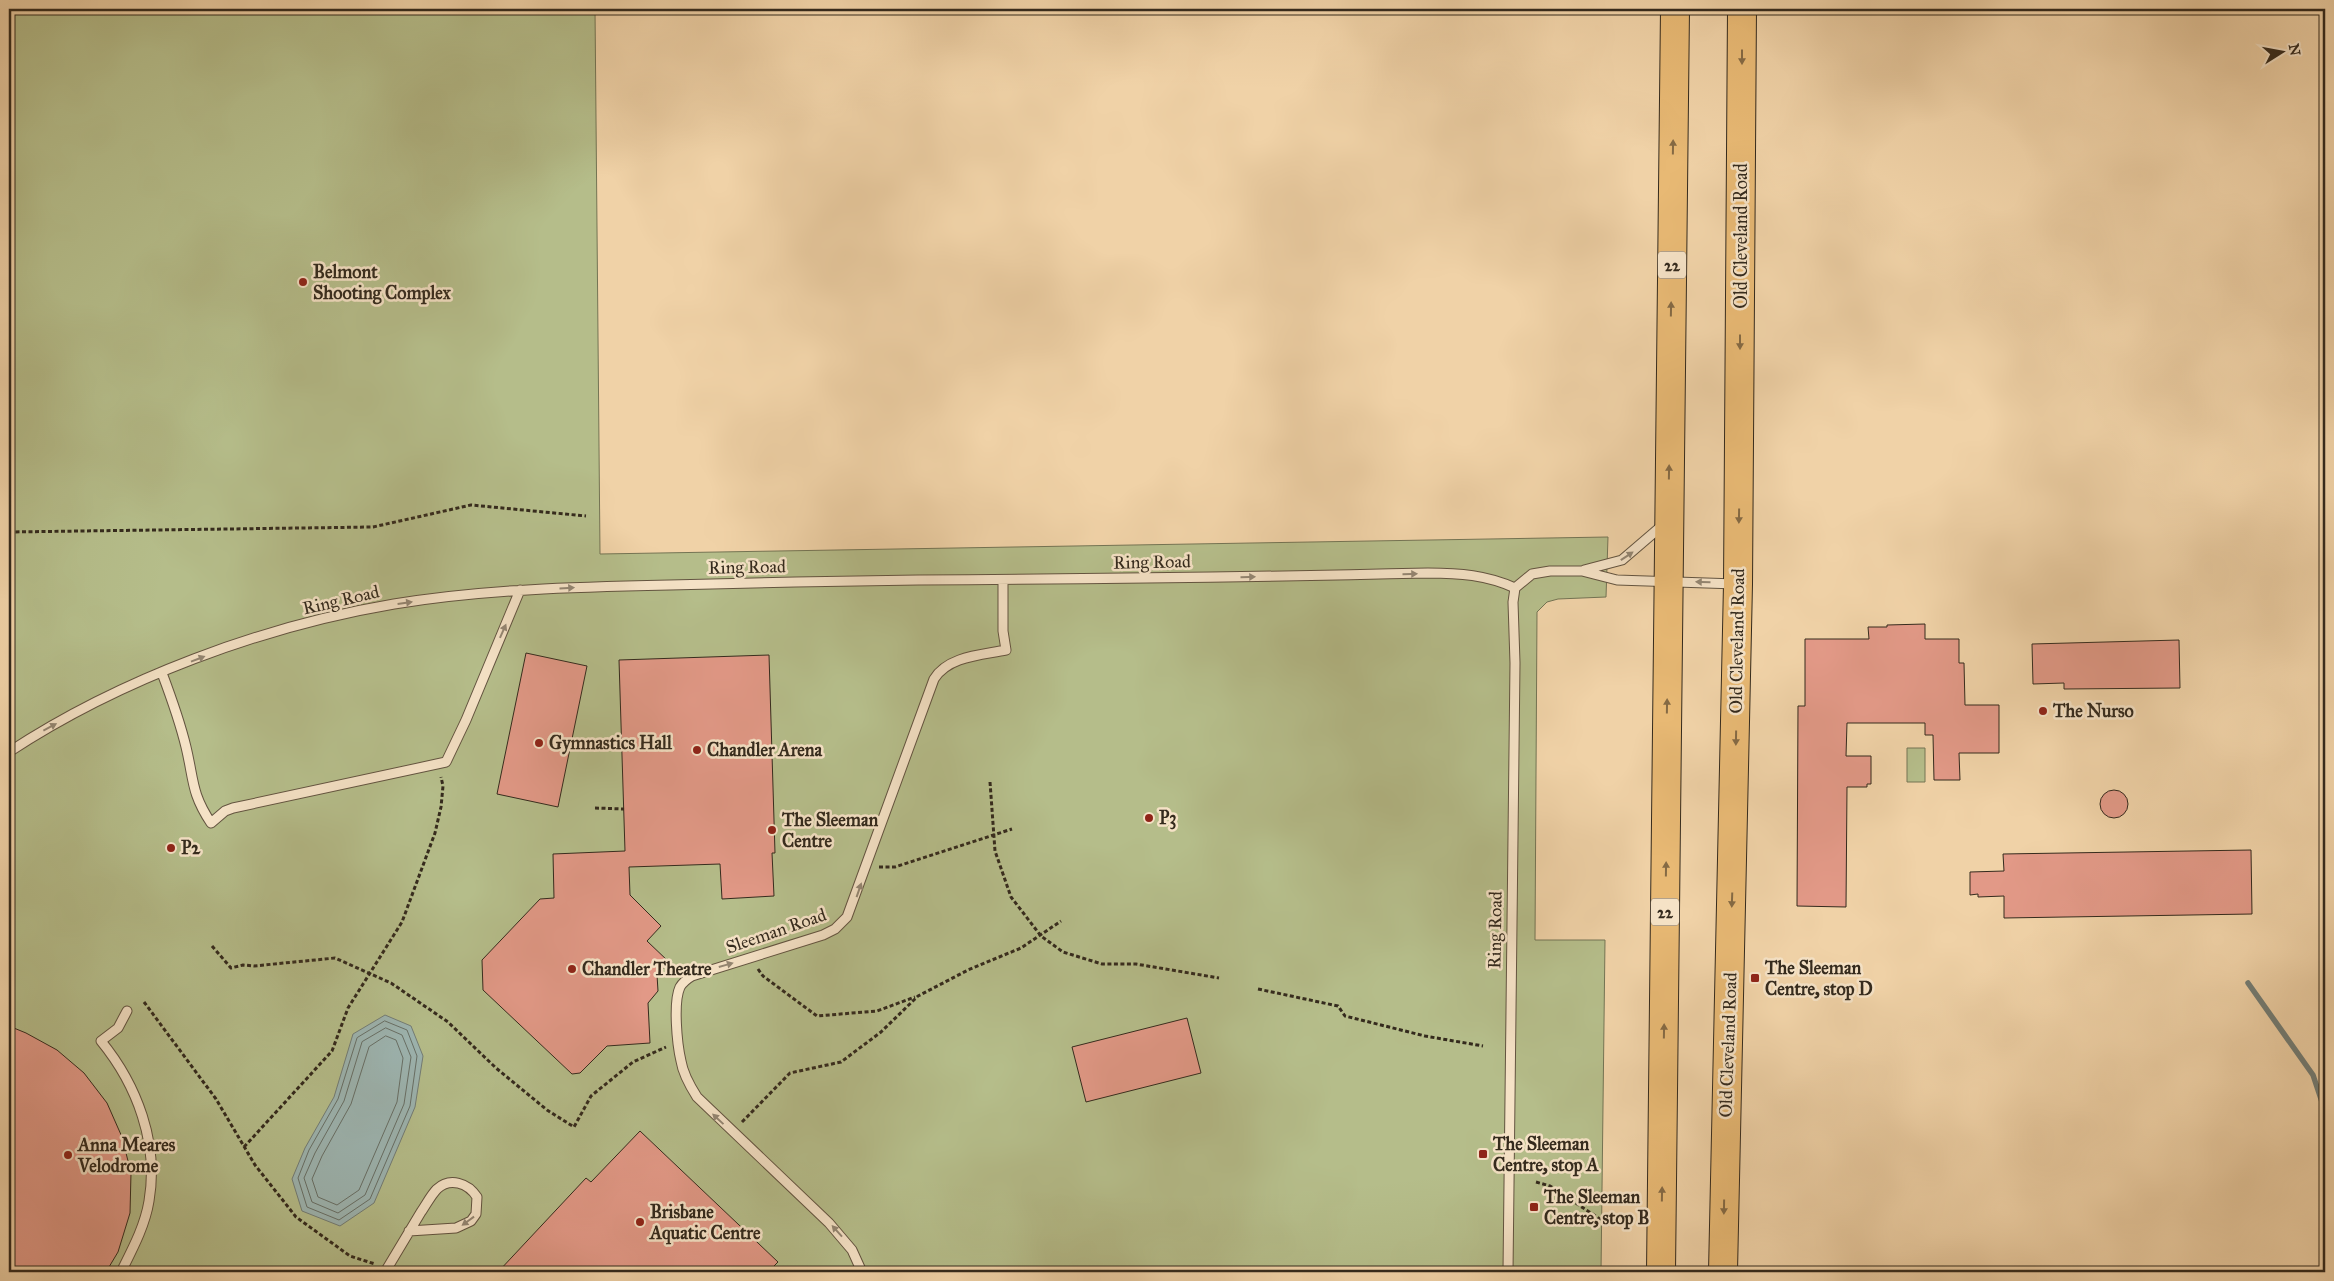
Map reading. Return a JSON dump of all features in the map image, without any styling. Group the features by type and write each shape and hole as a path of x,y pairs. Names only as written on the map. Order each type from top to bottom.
{"highway":[{"name":"22","path":"1661,1272 1675,9"},
{"name":"Old Cleveland Road","path":"1723,1272 1738,584 1742,9"}],"lane":[{"path":"1582,571 1622,560 1669,520"},
{"path":"1515,588 1532,574 1550,571 1582,571 1617,580 1738,584"},
{"name":"Ring Road","path":"9,752 35,735 85,709 162,673 246,642 337,616 392,604 520,590 853,581 1465,574 1503,582 1515,588 1512,602 1514,682 1508,1272"},
{"name":"Sleeman Road","path":"862,1272 852,1250 829,1223 708,1110 691,1088 680,1061 677,999 681,984 686,979 701,972 750,958 835,929 848,917 934,679 938,673 955,661 1006,650 1003,631 1003,580"},
{"path":"162,673 181,727 192,785 202,809 211,823 225,811 233,808 446,762 454,749 520,590"},
{"path":"121,1272 140,1233 149,1202 151,1178 149,1144 139,1106 131,1086 101,1041 118,1028 127,1011"},
{"path":"386,1269 409,1232 437,1189 445,1184 456,1182 473,1191 477,1197 476,1214 464,1226 409,1232"}],"path":[{"path":"9,532 373,527 472,505 586,516"},
{"path":"244,1147 332,1051 348,1008 402,922 435,833 443,786 438,764"},
{"path":"990,782 992,834 995,851 1011,897 1041,936 1063,952 1102,964 1136,964 1219,978"},
{"path":"595,808 624,809"},
{"path":"860,888 871,888 879,866 895,867 1012,829"},
{"path":"750,958 763,976 817,1016 877,1011 918,996 968,970 1021,948 1062,921"},
{"path":"212,946 231,968 243,965 254,966 335,958 391,983 448,1022 496,1068 548,1110 574,1127 591,1096 598,1090 634,1062 662,1047 679,1045"},
{"path":"1258,989 1338,1006 1345,1016 1425,1036 1483,1046"},
{"path":"732,1132 790,1073 841,1062 881,1032 918,996"},
{"path":"144,1002 216,1100 244,1147 296,1218 350,1256 386,1269"},
{"path":"1536,1182 1550,1186 1609,1225"}],"green space":[{"name":"The Sleeman Centre","path":"9,9 595,9 600,554 1608,537 1606,597 1558,599 1547,602 1537,612 1535,940 1605,940 1601,1272 9,1272"},
{"path":"1907,748 1925,748 1925,782 1907,782"}],"water":[{"path":"385,1015 411,1026 423,1056 415,1107 374,1203 340,1226 302,1211 292,1179 305,1148 334,1097 353,1034"}],"building":[{"path":"1925,624 1925,639 1959,639 1959,663 1964,663 1965,705 1999,705 1999,753 1959,753 1960,780 1934,780 1933,735 1925,735 1925,723 1847,723 1846,756 1871,756 1871,784 1867,784 1867,787 1847,787 1846,907 1797,906 1798,706 1805,706 1805,639 1869,639 1868,627"},
{"path":"2179,640 2180,688 2064,689 2064,683 2033,684 2032,644"},
{"name":"Gymnastics Hall","path":"526,653 587,666 558,807 497,794"},
{"path":"769,655 775,853 772,853 774,896 722,899 720,864 629,867 630,895 661,926 647,941 669,962 657,975 658,991 648,1003 650,1043 607,1046 580,1073 572,1074 483,990 482,960 540,899 554,898 553,854 625,851 619,660"},
{"path":"2114,790 2124,794 2128,804 2124,814 2114,818 2104,814 2100,804 2104,794"},
{"path":"2251,850 2252,914 2004,918 2004,896 1978,897 1978,894 1970,895 1970,872 2004,871 2003,854"},
{"path":"1187,1018 1201,1073 1086,1102 1072,1047"},
{"name":"Anna Meares Velodrome","path":"9,1026 57,1050 84,1073 107,1103 122,1137 131,1173 130,1213 118,1252 106,1272 9,1272"},
{"name":"Brisbane Aquatic Centre","path":"640,1131 778,1262 768,1272 498,1272 586,1178 591,1182"}],"waterway":[{"path":"2248,983 2313,1075 2322,1102 2325,1158"}],"place":[{"name":"Belmont Shooting Complex","path":"303,282"},
{"name":"The Nurso","path":"2043,711"},
{"name":"Gymnastics Hall","path":"539,743"},
{"name":"Chandler Arena","path":"697,750"},
{"name":"P3","path":"1149,818"},
{"name":"The Sleeman Centre","path":"772,830"},
{"name":"P2","path":"171,848"},
{"name":"Chandler Theatre","path":"572,969"},
{"name":"The Sleeman Centre, stop D","path":"1755,978"},
{"name":"The Sleeman Centre, stop A","path":"1483,1154"},
{"name":"Anna Meares Velodrome","path":"68,1155"},
{"name":"The Sleeman Centre, stop B","path":"1534,1207"},
{"name":"Brisbane Aquatic Centre","path":"640,1222"}]}
